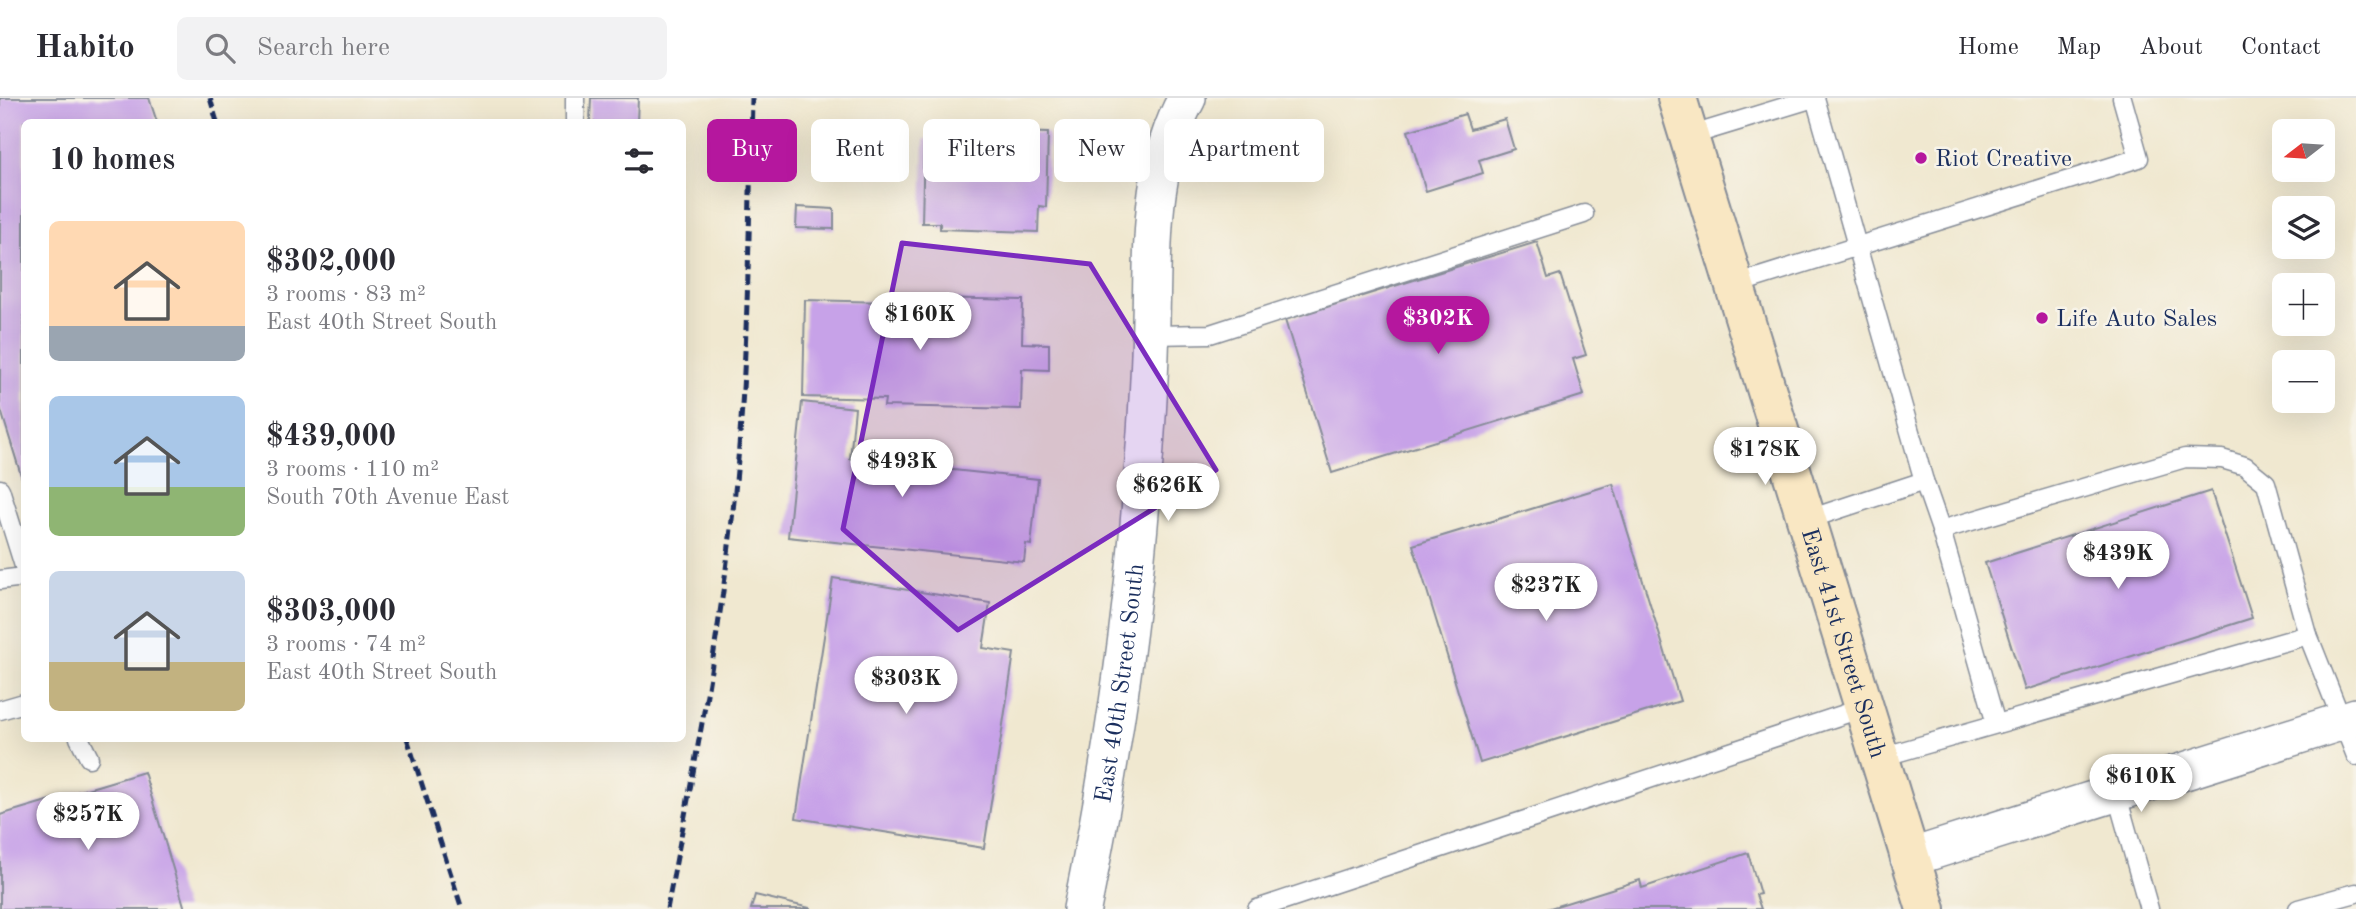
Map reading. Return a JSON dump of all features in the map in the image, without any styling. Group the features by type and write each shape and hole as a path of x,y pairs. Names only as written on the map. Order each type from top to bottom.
{"main road":[{"name":"East 41st Street South","path":"1677,98 1926,909"}],"street":[{"name":"East 40th Street South","path":"1082,909 1102,807 1125,655 1138,540 1151,335 1154,209 1161,162 1181,110"},
{"path":"1909,858 2348,720"}],"lane":[{"path":"575,119 576,98"},
{"path":"1689,136 1815,98 1860,246 1924,481 1941,530 1996,724"},
{"path":"1734,285 2139,158 2122,98"},
{"path":"1151,335 1210,334 1584,214"},
{"path":"1941,530 2185,458 2222,459 2245,466 2266,483 2308,635 2348,720 2356,756"},
{"path":"1806,520 1924,481"},
{"path":"0,489 21,556"},
{"path":"0,580 21,578"},
{"path":"1878,758 2308,635"},
{"path":"0,710 21,704"},
{"path":"1257,909 1863,708"},
{"path":"81,742 89,758"},
{"path":"2116,792 2148,909"},
{"path":"2298,909 2356,893"}],"highlighted area":[{"path":"902,243 1090,264 1216,470 958,630 843,529"}],"building":[{"path":"0,98 149,98 156,119 21,119 21,475 0,407"},
{"path":"591,98 638,98 637,119 590,119"},
{"path":"1465,114 1470,129 1505,119 1514,149 1479,160 1483,173 1426,191 1408,131"},
{"path":"1040,133 1048,133 1046,207 1039,206 1038,232 940,229 940,223 922,223 923,181 1040,182"},
{"path":"797,207 834,209 834,229 796,228"},
{"path":"1537,242 1548,278 1560,274 1586,355 1573,359 1584,395 1332,473 1285,320"},
{"path":"887,297 1023,300 1022,343 1049,344 1049,370 1022,369 1021,409 884,406 885,399 803,397 805,300 887,302"},
{"path":"802,402 855,408 850,459 1038,479 1031,545 1026,544 1024,562 788,537"},
{"path":"1613,484 1680,701 1480,763 1413,545"},
{"path":"2211,491 2252,618 2025,690 1985,563"},
{"path":"833,578 990,603 983,648 1014,653 984,848 796,818"},
{"path":"144,772 185,909 0,909 0,815"},
{"path":"1748,853 1760,894 1756,895 1761,909 1547,909 1640,880 1642,888"},
{"path":"755,895 810,908 810,909 751,909"}],"railway":[{"path":"210,98 216,119"},
{"path":"667,909 714,655 734,501 745,350 752,98"},
{"path":"408,742 462,909"}],"place":[{"name":"Riot Creative","path":"1921,158"},
{"name":"Life Auto Sales","path":"2042,318"}]}
